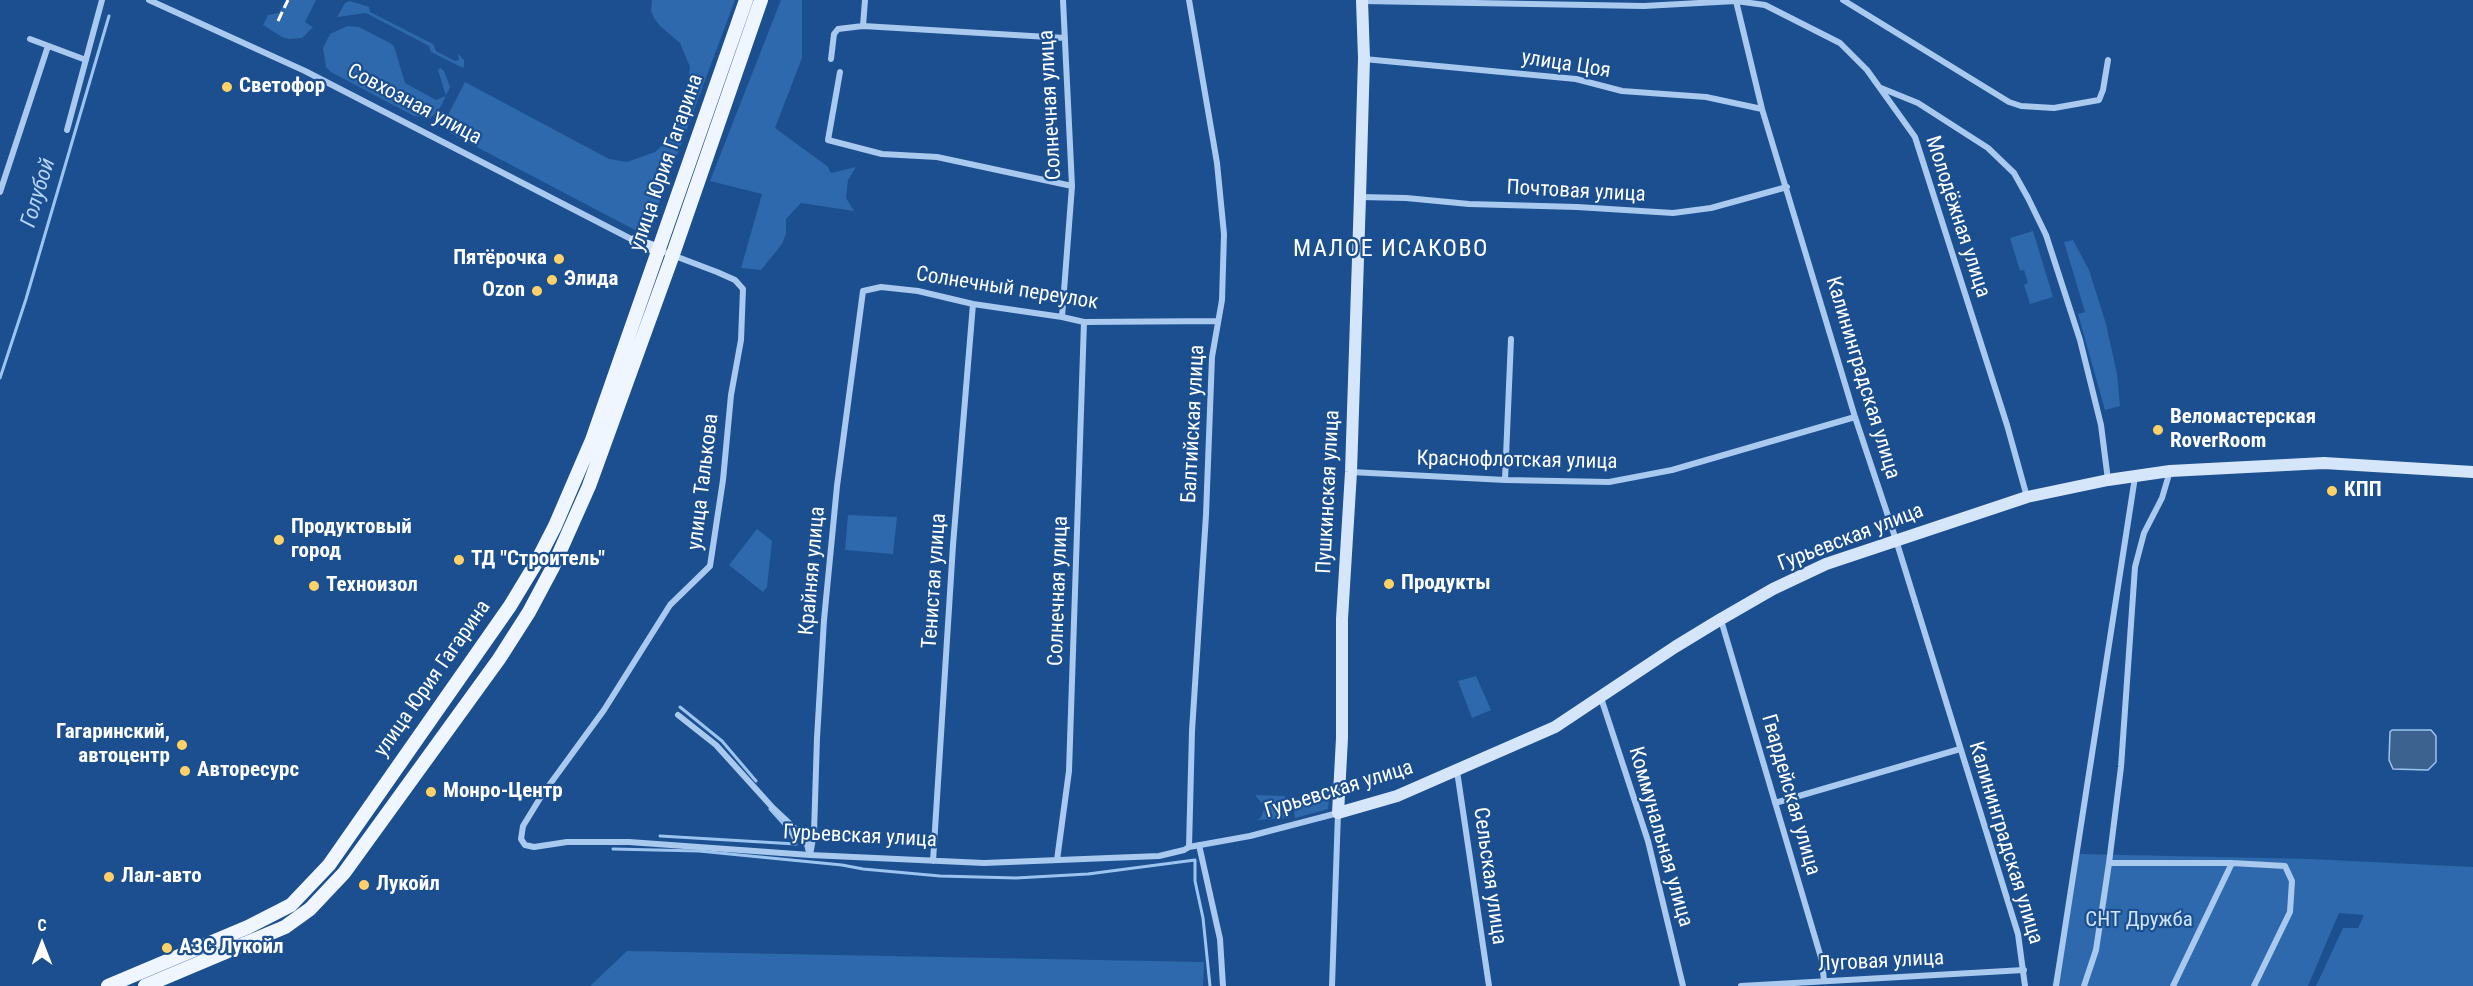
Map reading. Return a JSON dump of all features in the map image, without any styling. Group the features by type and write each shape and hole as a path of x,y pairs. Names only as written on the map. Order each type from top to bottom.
{"main road":[{"name":"улица Юрия Гагарина","path":"108,986 270,918 291,905 329,865 510,606 536,563 566,502 592,440 746,0"},
{"name":"улица Юрия Гагарина","path":"145,986 248,944 297,920 344,873 529,612 553,567 589,486 672,257 760,0"}],"street":[{"path":"67,130 102,0"},
{"name":"Совхозная улица","path":"149,0 305,71 635,241 659,250"},
{"path":"863,26 865,0"},
{"name":"Солнечная улица","path":"1062,317 1072,186 1063,0"},
{"name":"Балтийская улица","path":"1187,849 1206,515 1212,357 1222,300 1224,234 1217,163 1189,0"},
{"name":"Молодёжная улица","path":"1362,0 1644,6 1736,0 1765,5 1840,43 1867,70 1915,137 2027,497"},
{"name":"Пушкинская улица","path":"1332,986 1342,738 1342,619 1351,472 1360,197 1364,58 1362,0"},
{"name":"Калининградская улица","path":"1736,0 1762,109 1855,417 1896,540 2018,934 2025,986"},
{"path":"1844,0 2009,102 2021,105 2054,108 2099,100 2108,60"},
{"path":"831,59 834,34 838,29 863,26 1065,38"},
{"path":"30,39 86,60"},
{"path":"0,192 48,46"},
{"name":"улица Цоя","path":"1364,58 1576,79 1622,91 1706,97 1762,109"},
{"path":"840,72 828,140 882,154 937,157 1072,186"},
{"path":"1879,88 1918,103 1988,148 2014,173 2046,235 2080,340 2101,425 2108,480"},
{"name":"Почтовая улица","path":"1360,197 1673,213 1712,208 1787,187"},
{"name":"улица Талькова","path":"534,847 525,845 521,839 523,826 542,795 604,710 670,605 710,566 723,480 731,395 741,340 743,289 735,280 659,250"},
{"name":"Солнечный переулок","path":"863,291 881,287 918,291 973,304 1084,322 1218,321"},
{"name":"Крайняя улица","path":"810,855 814,833 817,738 837,486 863,291"},
{"name":"Тенистая улица","path":"933,861 953,545 973,304"},
{"name":"Солнечная улица","path":"1057,860 1069,771 1084,322"},
{"path":"1505,480 1511,339"},
{"name":"Краснофлотская улица","path":"1351,472 1505,480 1609,482 1672,470 1855,417"},
{"name":"Гурьевская улица","path":"534,847 567,842 629,842 810,855 984,863 1159,856 1199,845 1250,836 1397,796 1555,727 1675,647 1773,589 1826,564 2027,497 2108,480 2170,471 2324,463 2473,472"},
{"path":"2084,986 2096,950 2121,767 2135,567 2144,532 2162,498 2170,471"},
{"path":"2056,986 2135,476"},
{"name":"Гвардейская улица","path":"1720,619 1822,961 1824,981"},
{"name":"Коммунальная улица","path":"1601,698 1648,841 1683,986"},
{"path":"678,715 716,746 805,838 810,855"},
{"path":"1776,803 1960,749"},
{"name":"Сельская улица","path":"1457,771 1489,986"},
{"path":"1199,845 1220,939 1222,986"},
{"path":"2109,863 2232,863 2285,866 2292,881 2290,912 2254,986"},
{"path":"2173,986 2232,863"},
{"name":"Луговая улица","path":"1741,986 2024,970"}],"green space":[{"path":"286,0 316,0 305,22 313,27 302,38 282,37 263,25 268,15 279,13"},
{"path":"652,0 735,0 651,225 646,231 637,231 450,133 446,121 465,82 609,159 627,162 655,152 666,142 673,127 686,92 690,67 680,43 654,18 651,11"},
{"path":"781,0 802,0 802,58 775,128 827,166 831,173 856,167 848,180 846,198 854,211 801,203 786,219 786,234 782,244 761,270 741,268 762,194 710,181"},
{"path":"350,1 369,7 370,12 433,44 436,51 455,61 459,60 458,54 464,60 463,68 431,52 429,46 366,13 337,17 345,3"},
{"path":"347,26 359,27 394,46 405,83 436,100 446,96 436,113 430,118 414,116 331,72 326,67 323,48 330,34"},
{"path":"440,68 444,71 450,87 446,96 438,70"},
{"path":"2033,231 2053,297 2030,304 2024,285 2028,283 2024,270 2020,271 2010,238"},
{"path":"2073,240 2089,270 2106,324 2117,374 2120,406 2105,410 2078,314 2085,312 2064,242"},
{"path":"848,515 897,517 893,554 845,550"},
{"path":"757,529 772,541 767,587 763,592 729,565"},
{"path":"1476,676 1491,710 1472,718 1458,681"},
{"path":"1255,795 1285,796 1286,818 1257,820 1261,817 1265,807"},
{"path":"1329,799 1328,809 1295,818 1293,803"},
{"name":"СНТ Дружба","path":"2078,854 2310,859 2473,867 2473,986 2316,986 2343,928 2358,928 2364,915 2339,913 2308,986 2052,986"},
{"path":"627,951 1204,962 1203,986 590,986"}],"shaded area":[{"path":"2392,730 2431,730 2436,736 2436,762 2428,770 2393,769 2389,760"}],"waterway":[{"name":"Голубой","path":"0,378 26,299 109,16"},
{"path":"680,707 722,741 756,781"},
{"path":"660,836 796,844 789,830 770,809"},
{"path":"613,849 699,851 940,876 1016,878 1088,874 1195,860 1195,881 1203,918 1210,986"}],"railway":[{"path":"278,21 288,0"}],"place":[{"name":"Светофор","path":"227,87"},
{"name":"Пятёрочка","path":"559,259"},
{"name":"Элида","path":"552,280"},
{"name":"Ozon","path":"537,291"},
{"name":"Веломастерская RoverRoom","path":"2158,430"},
{"name":"КПП","path":"2332,491"},
{"name":"Продуктовый город","path":"279,540"},
{"name":"ТД \"Строитель\"","path":"459,560"},
{"name":"Продукты","path":"1389,584"},
{"name":"Техноизол","path":"314,586"},
{"name":"Гагаринский, автоцентр","path":"182,745"},
{"name":"Авторесурс","path":"185,771"},
{"name":"Монро-Центр","path":"431,792"},
{"name":"Лал-авто","path":"109,877"},
{"name":"Лукойл","path":"364,885"},
{"name":"АЗС Лукойл","path":"167,948"}],"district":[{"name":"МАЛОЕ ИСАКОВО","path":"1391,250"}]}
